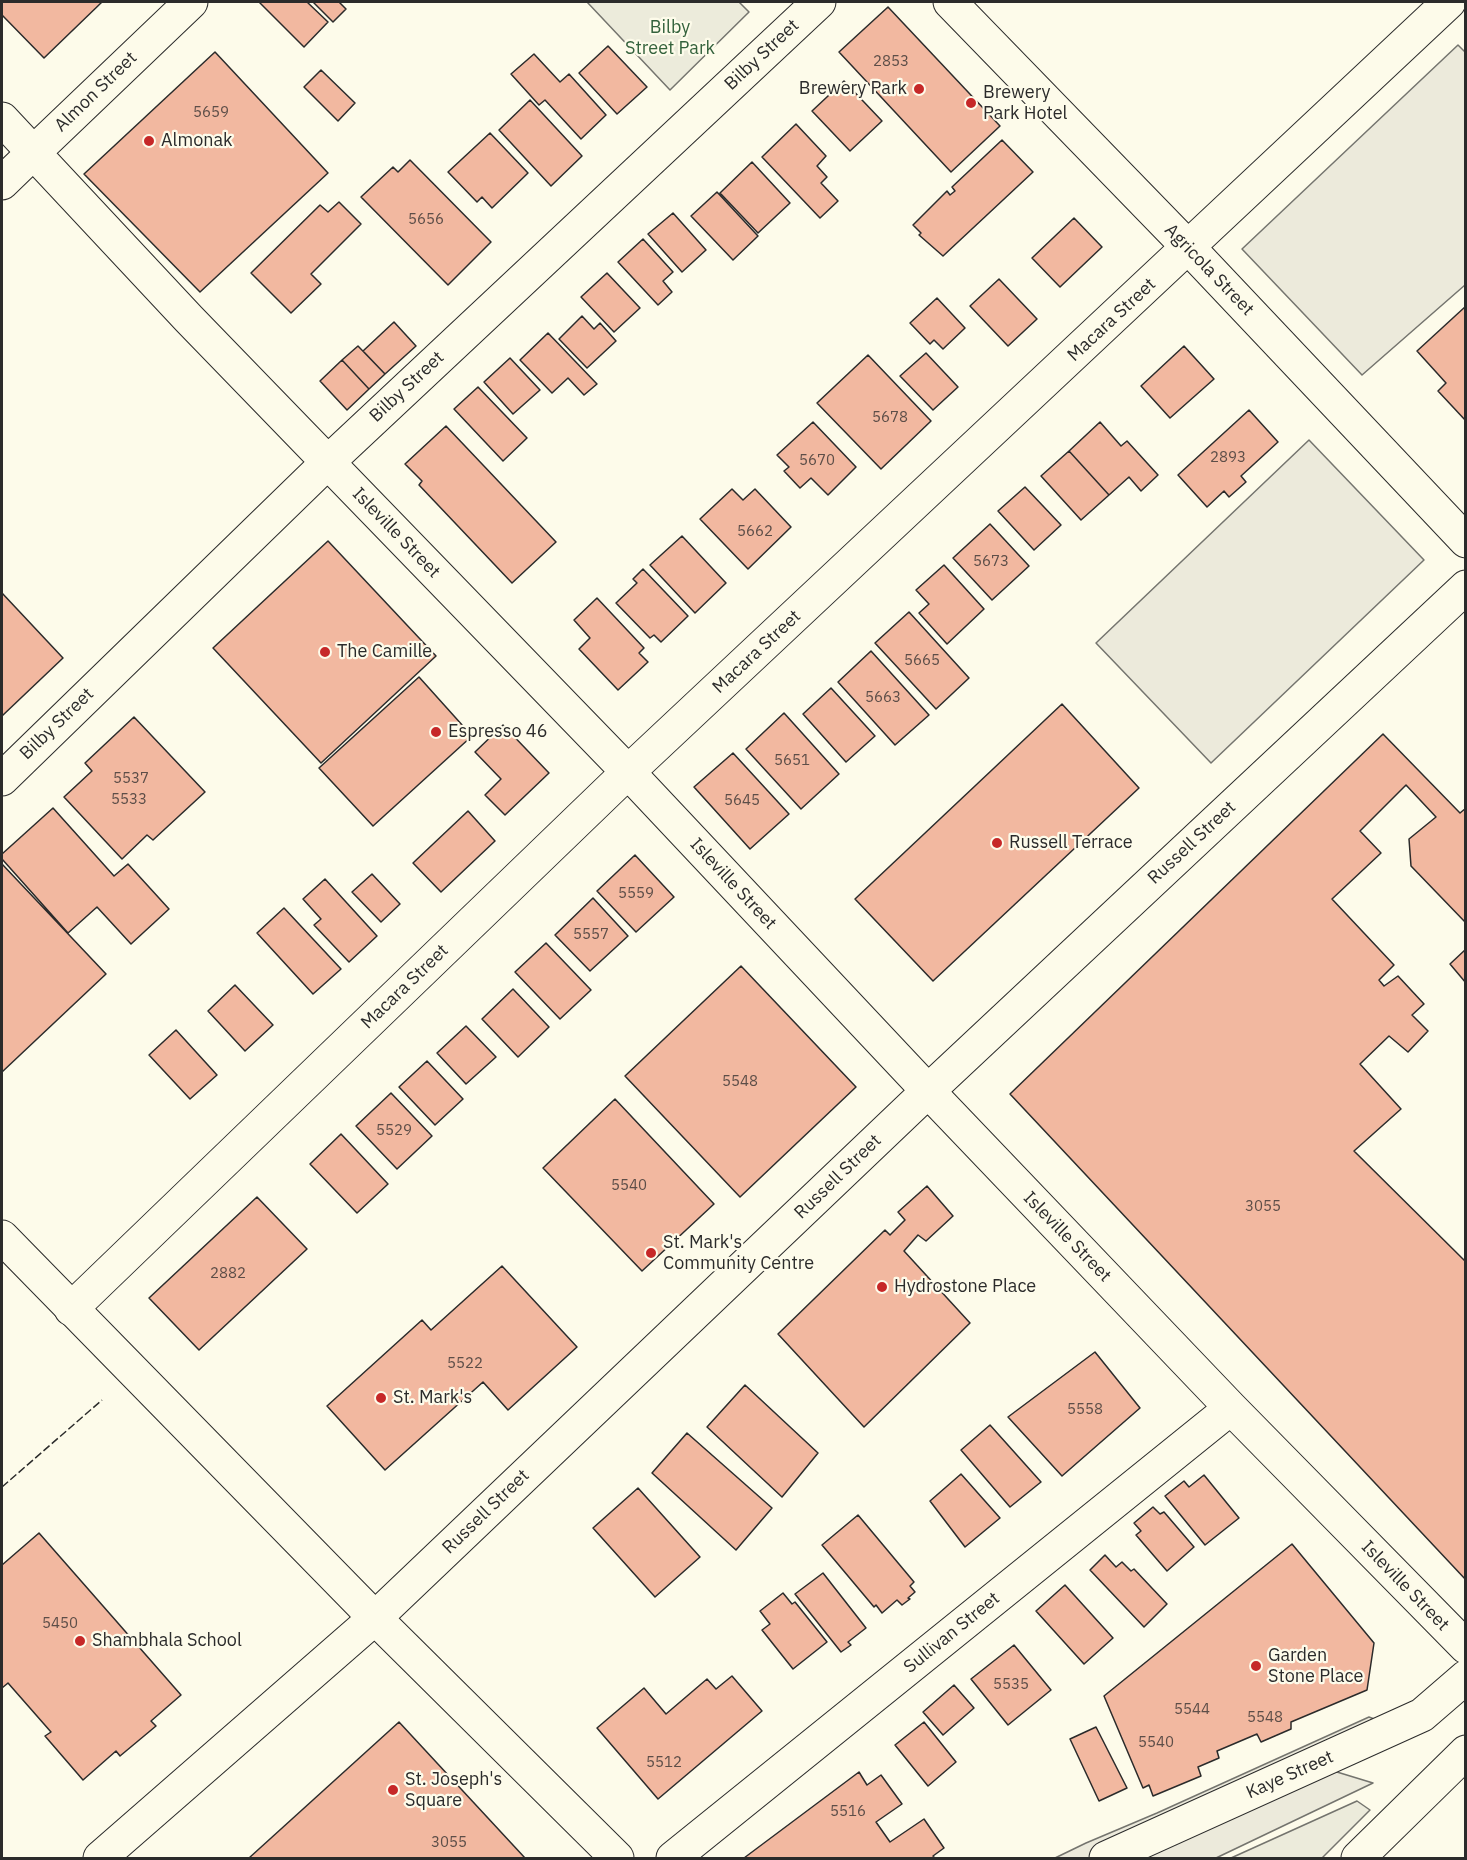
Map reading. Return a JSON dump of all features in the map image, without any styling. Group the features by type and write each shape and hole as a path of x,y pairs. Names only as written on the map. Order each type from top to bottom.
{"street":[{"name":"Almon Street","path":"2,183 192,2"},
{"name":"Bilby Street","path":"2,779 328,462 819,2"},
{"name":"Agricola Street","path":"950,2 1189,248 1466,541"},
{"name":"Macara Street","path":"71,1309 628,772 1449,2"},
{"name":"Isleville Street","path":"2,119 189,319 628,772 1231,1408 1466,1647"},
{"name":"Russell Street","path":"100,1858 375,1618 928,1091 1466,587"},
{"path":"2,1237 375,1618 617,1858"},
{"name":"Sullivan Street","path":"673,1858 1231,1408"},
{"name":"Kaye Street","path":"1106,1858 1422,1715 1466,1677"},
{"path":"1358,1858 1466,1752"}],"green space":[{"name":"Bilby Street Park","path":"587,2 739,2 749,12 670,90"},
{"path":"1357,1801 1370,1810 1322,1858 1231,1858"}],"shaded area":[{"path":"1458,45 1466,53 1465,285 1362,375 1242,249"},
{"path":"1309,440 1424,560 1211,763 1096,643"},
{"path":"1369,1717 1395,1727 1314,1765 1373,1783 1216,1858 1055,1858 1086,1843"}],"building":[{"path":"2,2 102,2 44,58 2,15"},
{"path":"259,2 307,2 328,22 304,47"},
{"path":"313,2 339,2 346,9 333,22"},
{"name":"Brewery Park","path":"888,7 1000,126 951,172 839,52"},
{"path":"608,46 647,87 617,114 579,73"},
{"path":"215,52 328,173 200,292 84,174"},
{"path":"534,54 560,82 569,74 606,115 581,139 545,100 539,105 511,74"},
{"path":"321,70 355,103 338,121 304,87"},
{"path":"844,81 882,121 850,151 812,111"},
{"path":"530,100 582,156 551,186 499,130"},
{"path":"796,124 826,156 817,166 827,177 821,183 838,201 820,218 762,157"},
{"path":"490,133 528,173 492,208 482,197 477,202 448,172"},
{"path":"1002,140 1033,172 943,256 919,235 921,233 913,225 947,191 950,195 955,191 952,187"},
{"path":"410,160 491,242 448,285 361,197 393,167 398,172"},
{"path":"752,162 790,203 758,233 720,193"},
{"path":"717,192 758,236 733,260 691,216"},
{"path":"339,202 361,224 311,274 321,284 291,313 251,273 320,205 328,212"},
{"path":"673,213 706,250 682,272 648,234"},
{"path":"1074,218 1102,247 1060,287 1032,258"},
{"path":"643,239 673,272 663,281 672,292 658,305 618,262"},
{"path":"607,273 640,308 614,332 581,297"},
{"path":"999,279 1037,319 1008,346 970,306"},
{"path":"937,298 965,328 943,349 934,340 930,344 910,323"},
{"path":"1466,306 1466,421 1438,391 1446,383 1417,351"},
{"path":"582,316 594,329 600,323 616,341 587,368 559,339"},
{"path":"394,322 416,346 385,374 363,351"},
{"path":"548,333 597,384 584,395 568,378 552,393 520,360"},
{"path":"358,346 385,374 369,389 342,360"},
{"path":"1184,346 1214,379 1170,418 1141,386"},
{"path":"926,353 958,387 933,410 900,376"},
{"path":"868,355 931,421 881,469 817,403"},
{"path":"510,358 540,390 513,414 484,382"},
{"path":"342,360 369,389 347,410 320,381"},
{"path":"478,387 527,438 503,461 454,409"},
{"path":"1249,410 1278,442 1241,476 1246,482 1229,497 1224,491 1207,507 1178,475"},
{"path":"813,422 856,467 828,495 811,478 800,488 784,471 789,467 777,455"},
{"path":"1100,422 1121,446 1127,441 1158,475 1141,491 1129,477 1109,495 1069,451"},
{"path":"446,426 556,542 512,583 419,485 422,481 405,464"},
{"path":"1069,451 1109,495 1081,520 1041,476"},
{"path":"1025,487 1061,525 1034,550 998,511"},
{"path":"732,489 743,500 755,489 791,527 748,569 700,519"},
{"path":"990,524 1029,566 992,600 953,558"},
{"path":"682,536 726,583 695,613 650,565"},
{"name":"The Camille","path":"328,541 436,656 321,763 213,648"},
{"path":"944,565 984,609 947,644 919,613 929,604 916,590"},
{"path":"643,569 688,616 661,642 654,635 650,638 616,603 637,583 633,579"},
{"path":"2,593 63,658 2,716"},
{"path":"597,598 644,648 639,653 648,662 618,690 579,649 590,638 574,620"},
{"path":"909,612 969,678 936,709 875,643"},
{"path":"871,651 929,715 895,745 838,682"},
{"path":"419,677 472,736 373,826 319,768"},
{"path":"831,688 875,736 846,762 803,714"},
{"name":"Russell Terrace","path":"1062,704 1139,788 933,981 855,899"},
{"path":"784,713 839,774 801,809 746,749"},
{"path":"134,717 205,792 153,840 147,835 122,859 64,797 92,771 85,763"},
{"path":"503,725 549,773 505,815 485,795 501,779 475,752"},
{"path":"1383,734 1460,813 1466,808 1466,923 1411,866 1409,839 1436,817 1406,785 1360,831 1381,853 1332,899 1394,965 1379,980 1384,986 1398,976 1424,1004 1412,1015 1428,1031 1408,1052 1389,1036 1360,1064 1401,1109 1354,1151 1466,1262 1466,1580 1010,1094"},
{"path":"733,753 789,814 750,849 694,787"},
{"path":"53,808 114,876 128,864 169,909 131,944 97,907 68,933 2,859 2,854"},
{"path":"468,811 495,841 441,892 413,863"},
{"path":"635,855 674,897 636,932 597,891"},
{"path":"2,864 106,974 2,1072"},
{"path":"372,874 400,904 381,922 352,892"},
{"path":"325,879 377,936 349,962 314,925 321,919 303,899"},
{"path":"593,898 628,936 590,971 555,935"},
{"path":"284,908 341,969 313,994 257,933"},
{"path":"546,943 591,990 560,1019 515,972"},
{"path":"1466,949 1466,983 1450,964"},
{"path":"741,966 856,1087 740,1197 625,1076"},
{"path":"235,985 273,1025 245,1051 208,1011"},
{"path":"513,989 549,1027 518,1057 482,1019"},
{"path":"466,1026 496,1057 466,1084 437,1053"},
{"path":"176,1030 217,1075 190,1099 149,1055"},
{"path":"427,1061 463,1099 435,1125 399,1087"},
{"path":"391,1093 432,1136 397,1169 356,1126"},
{"path":"615,1099 714,1204 642,1271 543,1168"},
{"path":"341,1134 388,1184 357,1213 310,1164"},
{"name":"Hydrostone Place","path":"927,1186 953,1216 926,1241 918,1235 904,1251 970,1323 864,1427 778,1334 885,1230 890,1235 905,1220 898,1212"},
{"path":"257,1197 307,1249 199,1350 149,1298"},
{"path":"502,1266 577,1347 508,1410 483,1382 385,1470 327,1406 422,1320 431,1330"},
{"path":"1095,1352 1140,1408 1062,1476 1008,1417"},
{"path":"745,1385 818,1453 782,1497 707,1427"},
{"path":"990,1425 1041,1482 1010,1507 961,1450"},
{"path":"687,1433 772,1508 736,1550 652,1473"},
{"path":"961,1474 1000,1518 965,1547 930,1501"},
{"path":"1204,1475 1239,1518 1205,1545 1165,1496 1184,1481 1189,1487"},
{"path":"638,1488 700,1557 655,1597 593,1528"},
{"path":"1153,1507 1160,1514 1164,1512 1194,1547 1167,1571 1136,1535 1141,1531 1134,1523"},
{"path":"858,1515 914,1582 910,1586 915,1592 908,1598 910,1599 902,1605 897,1600 882,1613 876,1605 874,1607 822,1545"},
{"path":"39,1533 181,1695 151,1721 156,1726 120,1756 116,1751 83,1780 45,1736 51,1732 8,1683 2,1688 2,1565"},
{"name":"Garden Stone Place","path":"1292,1544 1374,1643 1367,1690 1291,1722 1291,1729 1261,1742 1257,1734 1217,1751 1219,1758 1198,1767 1201,1776 1153,1796 1149,1785 1143,1788 1104,1696"},
{"path":"1105,1555 1116,1567 1122,1562 1131,1571 1134,1569 1167,1604 1144,1627 1090,1570"},
{"path":"823,1573 866,1628 848,1642 851,1645 841,1652 795,1594"},
{"path":"1065,1585 1113,1638 1084,1664 1036,1611"},
{"path":"783,1593 792,1604 795,1602 827,1642 793,1669 762,1630 770,1624 760,1611"},
{"path":"1014,1645 1051,1690 1008,1725 971,1679"},
{"path":"732,1676 762,1711 658,1799 597,1728 644,1688 666,1714 707,1679 716,1689"},
{"path":"954,1685 974,1708 943,1735 923,1712"},
{"name":"St. Joseph's Square","path":"399,1722 525,1858 249,1858"},
{"path":"924,1722 956,1762 928,1786 895,1745"},
{"path":"1096,1727 1127,1788 1099,1801 1070,1739"},
{"path":"859,1772 867,1785 881,1775 902,1804 876,1822 890,1842 924,1819 944,1848 933,1856 935,1858 744,1858"}],"fence":[{"path":"2,1487 102,1400"}],"place":[{"name":"Brewery Park","path":"919,89"},
{"name":"Brewery Park Hotel","path":"971,103"},
{"name":"Almonak","path":"149,141"},
{"name":"The Camille","path":"325,652"},
{"name":"Espresso 46","path":"436,732"},
{"name":"Russell Terrace","path":"997,843"},
{"name":"St. Mark's Community Centre","path":"651,1253"},
{"name":"Hydrostone Place","path":"882,1287"},
{"name":"St. Mark's","path":"381,1398"},
{"name":"Shambhala School","path":"80,1641"},
{"name":"Garden Stone Place","path":"1256,1666"},
{"name":"St. Joseph's Square","path":"393,1790"}]}
